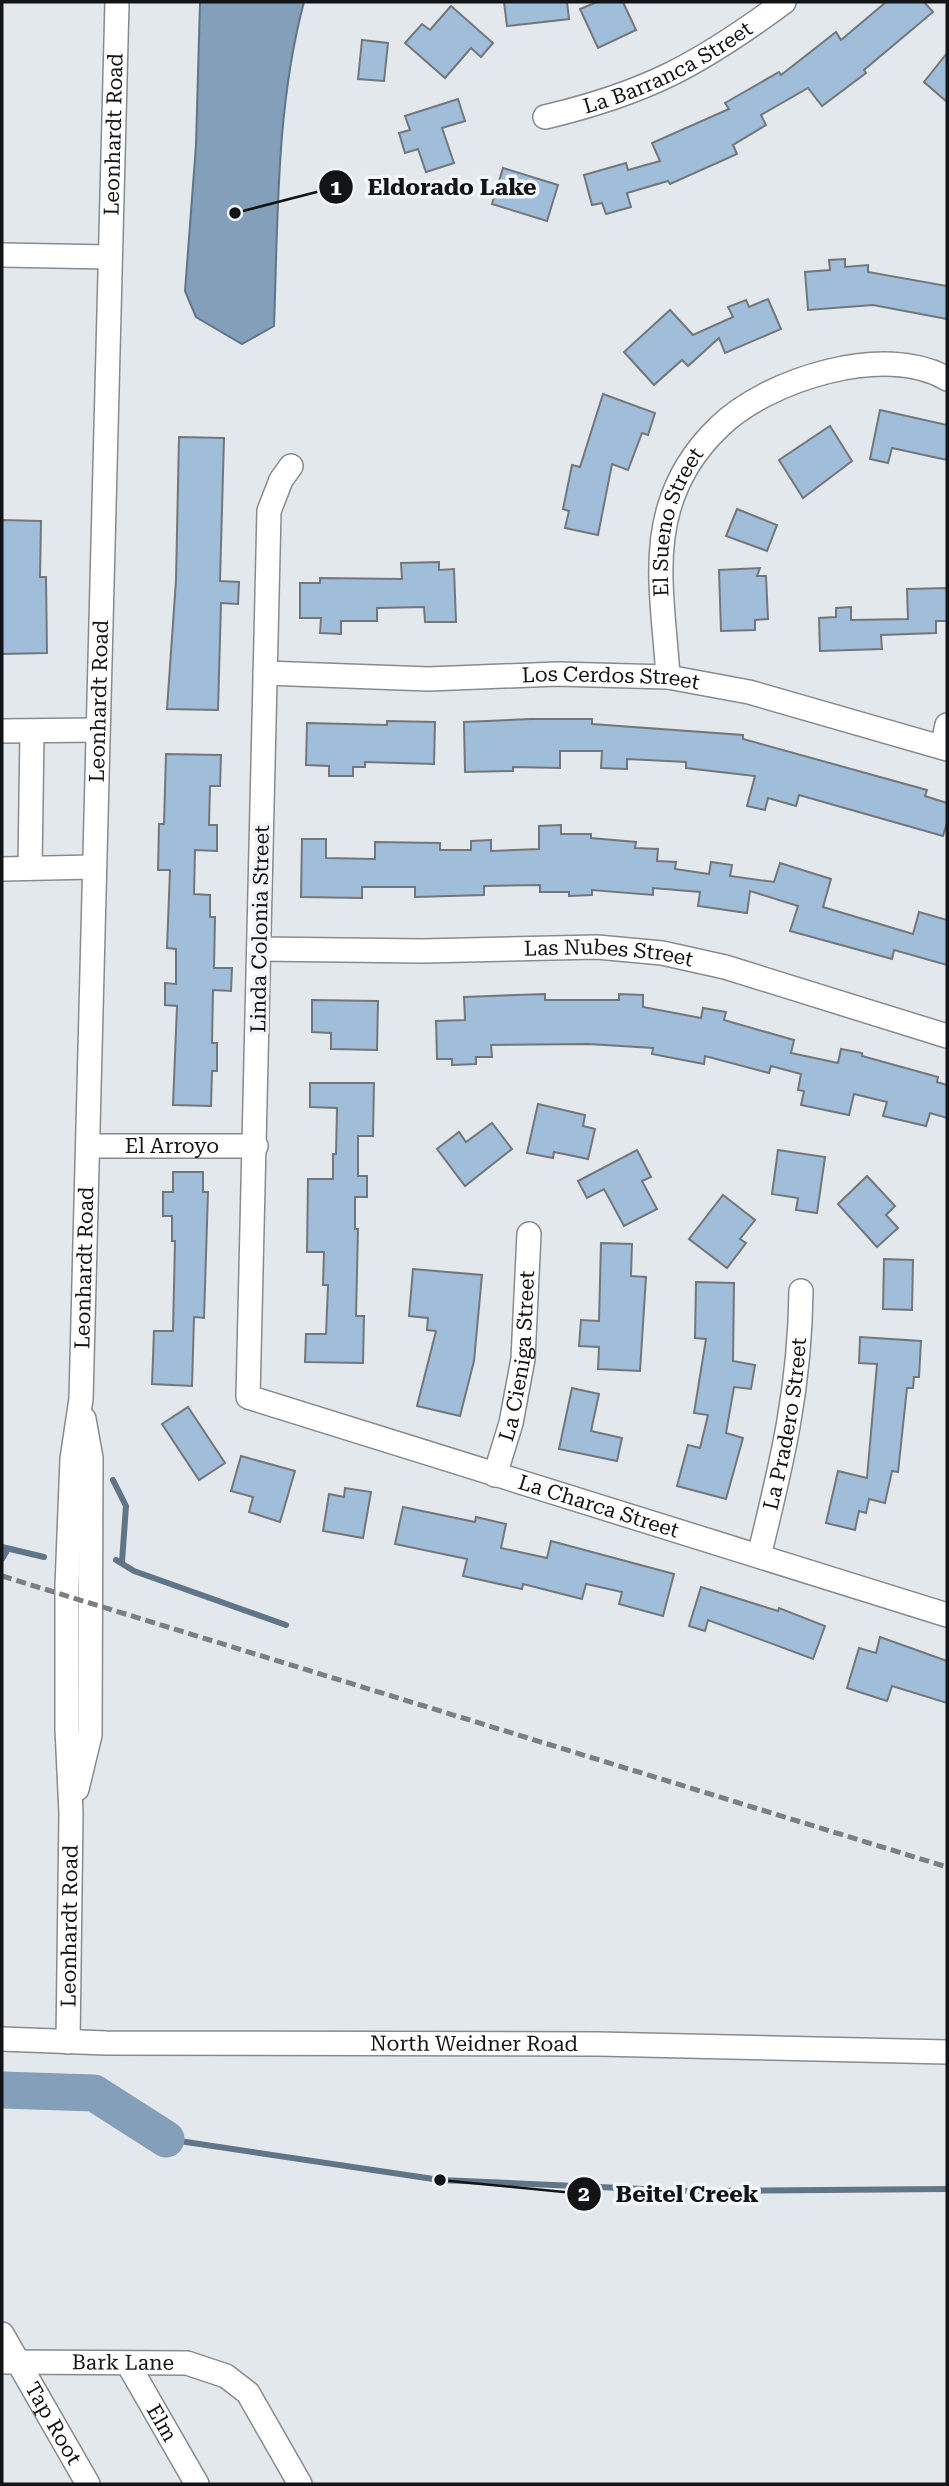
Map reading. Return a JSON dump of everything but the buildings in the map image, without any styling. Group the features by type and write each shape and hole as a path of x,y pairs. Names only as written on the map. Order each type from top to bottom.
{"street":[{"name":"Leonhardt Road","path":"68,2042 71,1813 67,1729 67,1586 72,1459 81,1399 117,2"},
{"name":"La Barranca Street","path":"545,117 602,104 691,66 784,2"},
{"path":"2,255 109,257"},
{"name":"El Sueno Street","path":"668,677 661,563 669,506 695,454 720,425 759,399 808,378 859,365 897,365 947,379"},
{"name":"Linda Colonia Street","path":"248,1397 269,511 273,495 291,466"},
{"name":"Los Cerdos Street","path":"265,673 429,678 557,674 668,677 749,692 946,740"},
{"path":"2,731 97,730"},
{"path":"30,868 32,732"},
{"path":"2,869 93,867"},
{"name":"Las Nubes Street","path":"259,949 423,951 597,947 662,953 725,967 947,1036"},
{"name":"El Arroyo","path":"88,1146 256,1146"},
{"name":"La Cieniga Street","path":"495,1475 511,1423 523,1359 529,1234"},
{"name":"La Pradero Street","path":"759,1556 789,1434 800,1349 801,1291"},
{"name":"La Charca Street","path":"248,1397 947,1615"},
{"name":"North Weidner Road","path":"2,2039 68,2042 598,2044 947,2052"},
{"name":"Tap Root","path":"2,2334 10,2362 88,2484"},
{"name":"Bark Lane","path":"10,2362 187,2363 226,2376 248,2393 300,2484"},
{"name":"Elm","path":"128,2364 197,2484"}],"water":[{"path":"200,2 304,2 288,81 283,122 274,326 242,344 196,317 185,291 196,145"}],"waterway":[{"path":"113,1480 126,1506 122,1562"},
{"path":"2,1547 44,1557"},
{"path":"2,1559 8,1549"},
{"path":"116,1560 134,1571 286,1625"},
{"path":"2,2090 94,2093 166,2139"},
{"path":"166,2139 440,2180 689,2191 947,2189"}],"railway":[{"path":"2,1576 947,1867"}],"place":[{"name":"Eldorado Lake","path":"235,213"},
{"name":"Beitel Creek","path":"440,2180"}]}
